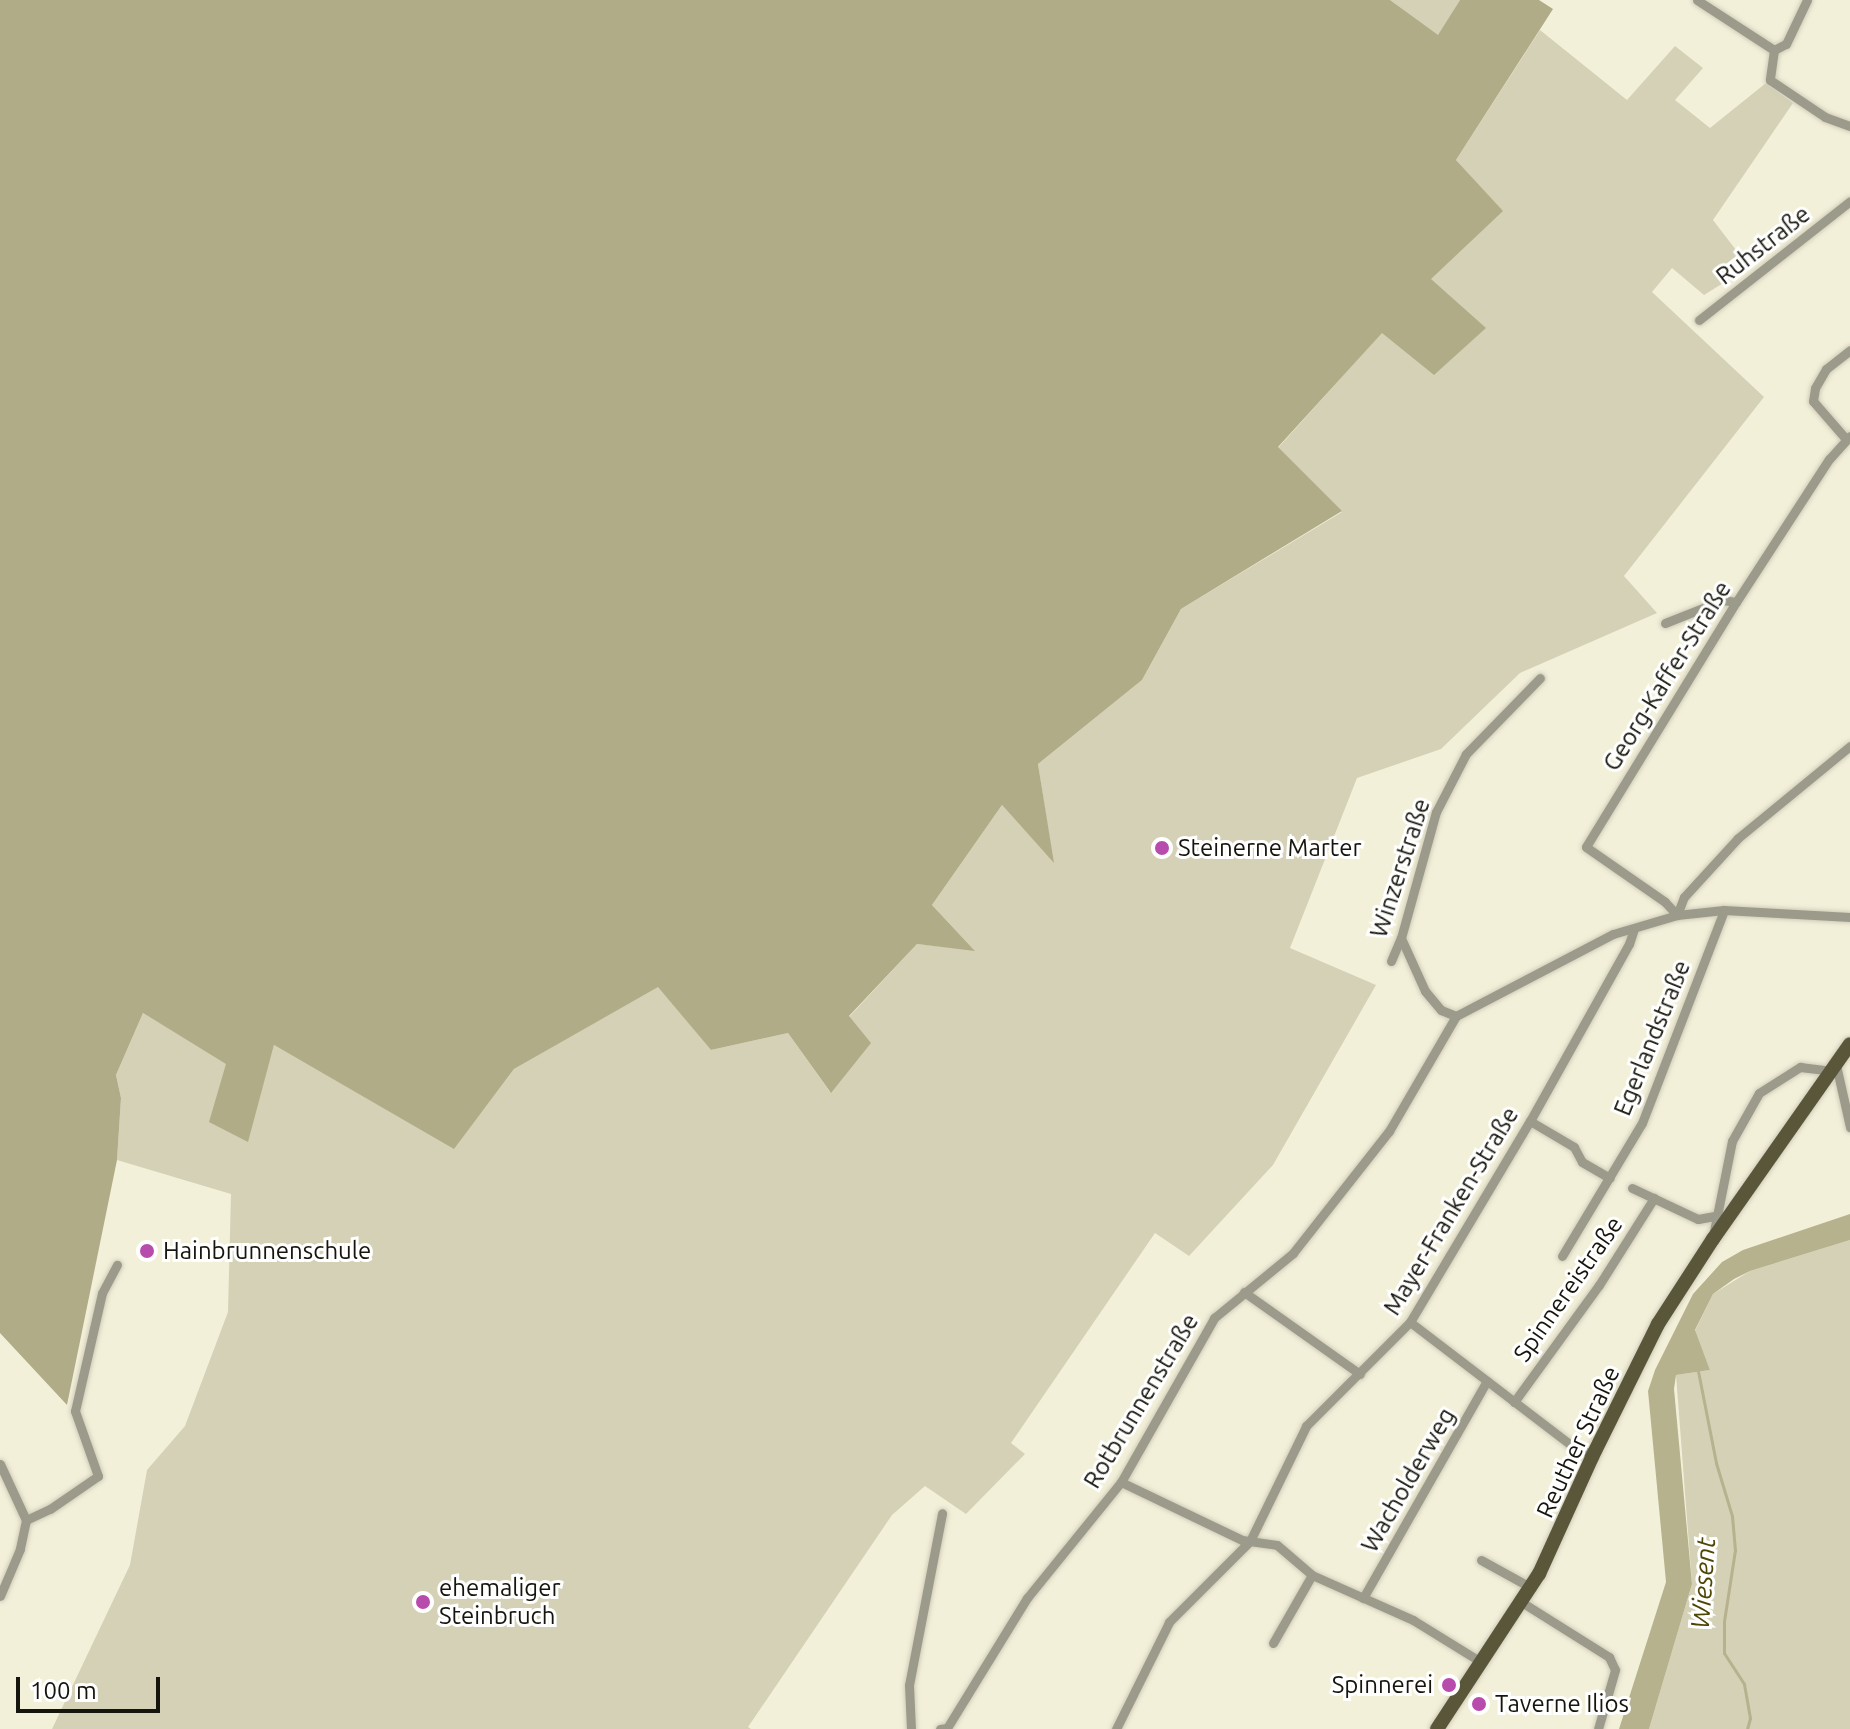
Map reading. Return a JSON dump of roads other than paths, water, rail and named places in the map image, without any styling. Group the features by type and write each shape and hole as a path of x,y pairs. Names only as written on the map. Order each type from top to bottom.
{"main road":[{"name":"Reuther Straße","path":"1437,1729 1532,1588 1658,1324 1713,1239 1850,1044"}],"street":[{"path":"1697,0 1774,50"},
{"path":"1774,50 1786,44 1807,0"},
{"path":"1774,50 1770,80 1825,117 1850,126"},
{"name":"Ruhstraße","path":"1699,320 1850,201"},
{"path":"1848,437 1813,401 1815,388 1826,369 1850,350"},
{"name":"Georg-Kaffer-Straße","path":"1677,915 1665,902 1586,847 1736,602 1848,437"},
{"path":"1665,623 1723,600 1736,602"},
{"name":"Winzerstraße","path":"1391,961 1401,938 1436,812 1466,754 1540,678"},
{"path":"1677,915 1684,897 1738,838 1850,746"},
{"path":"1401,938 1425,991 1441,1010 1456,1016 1613,934 1677,915 1724,910 1850,917"},
{"name":"Egerlandstraße","path":"1562,1256 1642,1123 1724,910"},
{"name":"Mayer-Franken-Straße","path":"1116,1729 1169,1622 1250,1541 1306,1426 1410,1322 1530,1121 1629,944 1634,929"},
{"name":"Rotbrunnenstraße","path":"940,1729 947,1728 1027,1598 1121,1482 1214,1318 1293,1253 1389,1131 1456,1016"},
{"name":"Reuther Straße","path":"1713,1239 1715,1216 1732,1141 1759,1093 1800,1067 1834,1068"},
{"path":"1834,1068 1850,1127"},
{"path":"1530,1121 1574,1147 1582,1162 1610,1178"},
{"name":"Spinnereistraße","path":"1632,1188 1698,1219 1715,1216"},
{"name":"Spinnereistraße","path":"1514,1402 1599,1285 1654,1198"},
{"path":"26,1520 50,1509 98,1476 75,1411 102,1293 117,1265"},
{"path":"1244,1292 1360,1374"},
{"path":"1410,1322 1571,1445 1593,1455"},
{"name":"Wacholderweg","path":"1363,1598 1487,1381"},
{"path":"0,1464 26,1520 20,1549 0,1596"},
{"path":"1121,1482 1242,1540 1277,1545 1312,1575 1413,1620 1481,1662"},
{"path":"911,1729 909,1685 942,1513"},
{"path":"1481,1560 1532,1588"},
{"path":"1273,1643 1312,1575"},
{"path":"1523,1603 1609,1657 1615,1670 1598,1729"}],"waterway":[{"name":"Wiesent","path":"1698,1371 1716,1463 1732,1516 1735,1550 1724,1621 1724,1653 1744,1684 1750,1718 1747,1729"}],"place":[{"name":"Steinerne Marter","path":"1162,848"},
{"name":"Hainbrunnenschule","path":"147,1251"},
{"name":"ehemaliger Steinbruch","path":"423,1602"},
{"name":"Spinnerei","path":"1449,1685"},
{"name":"Taverne Ilios","path":"1479,1704"}]}
